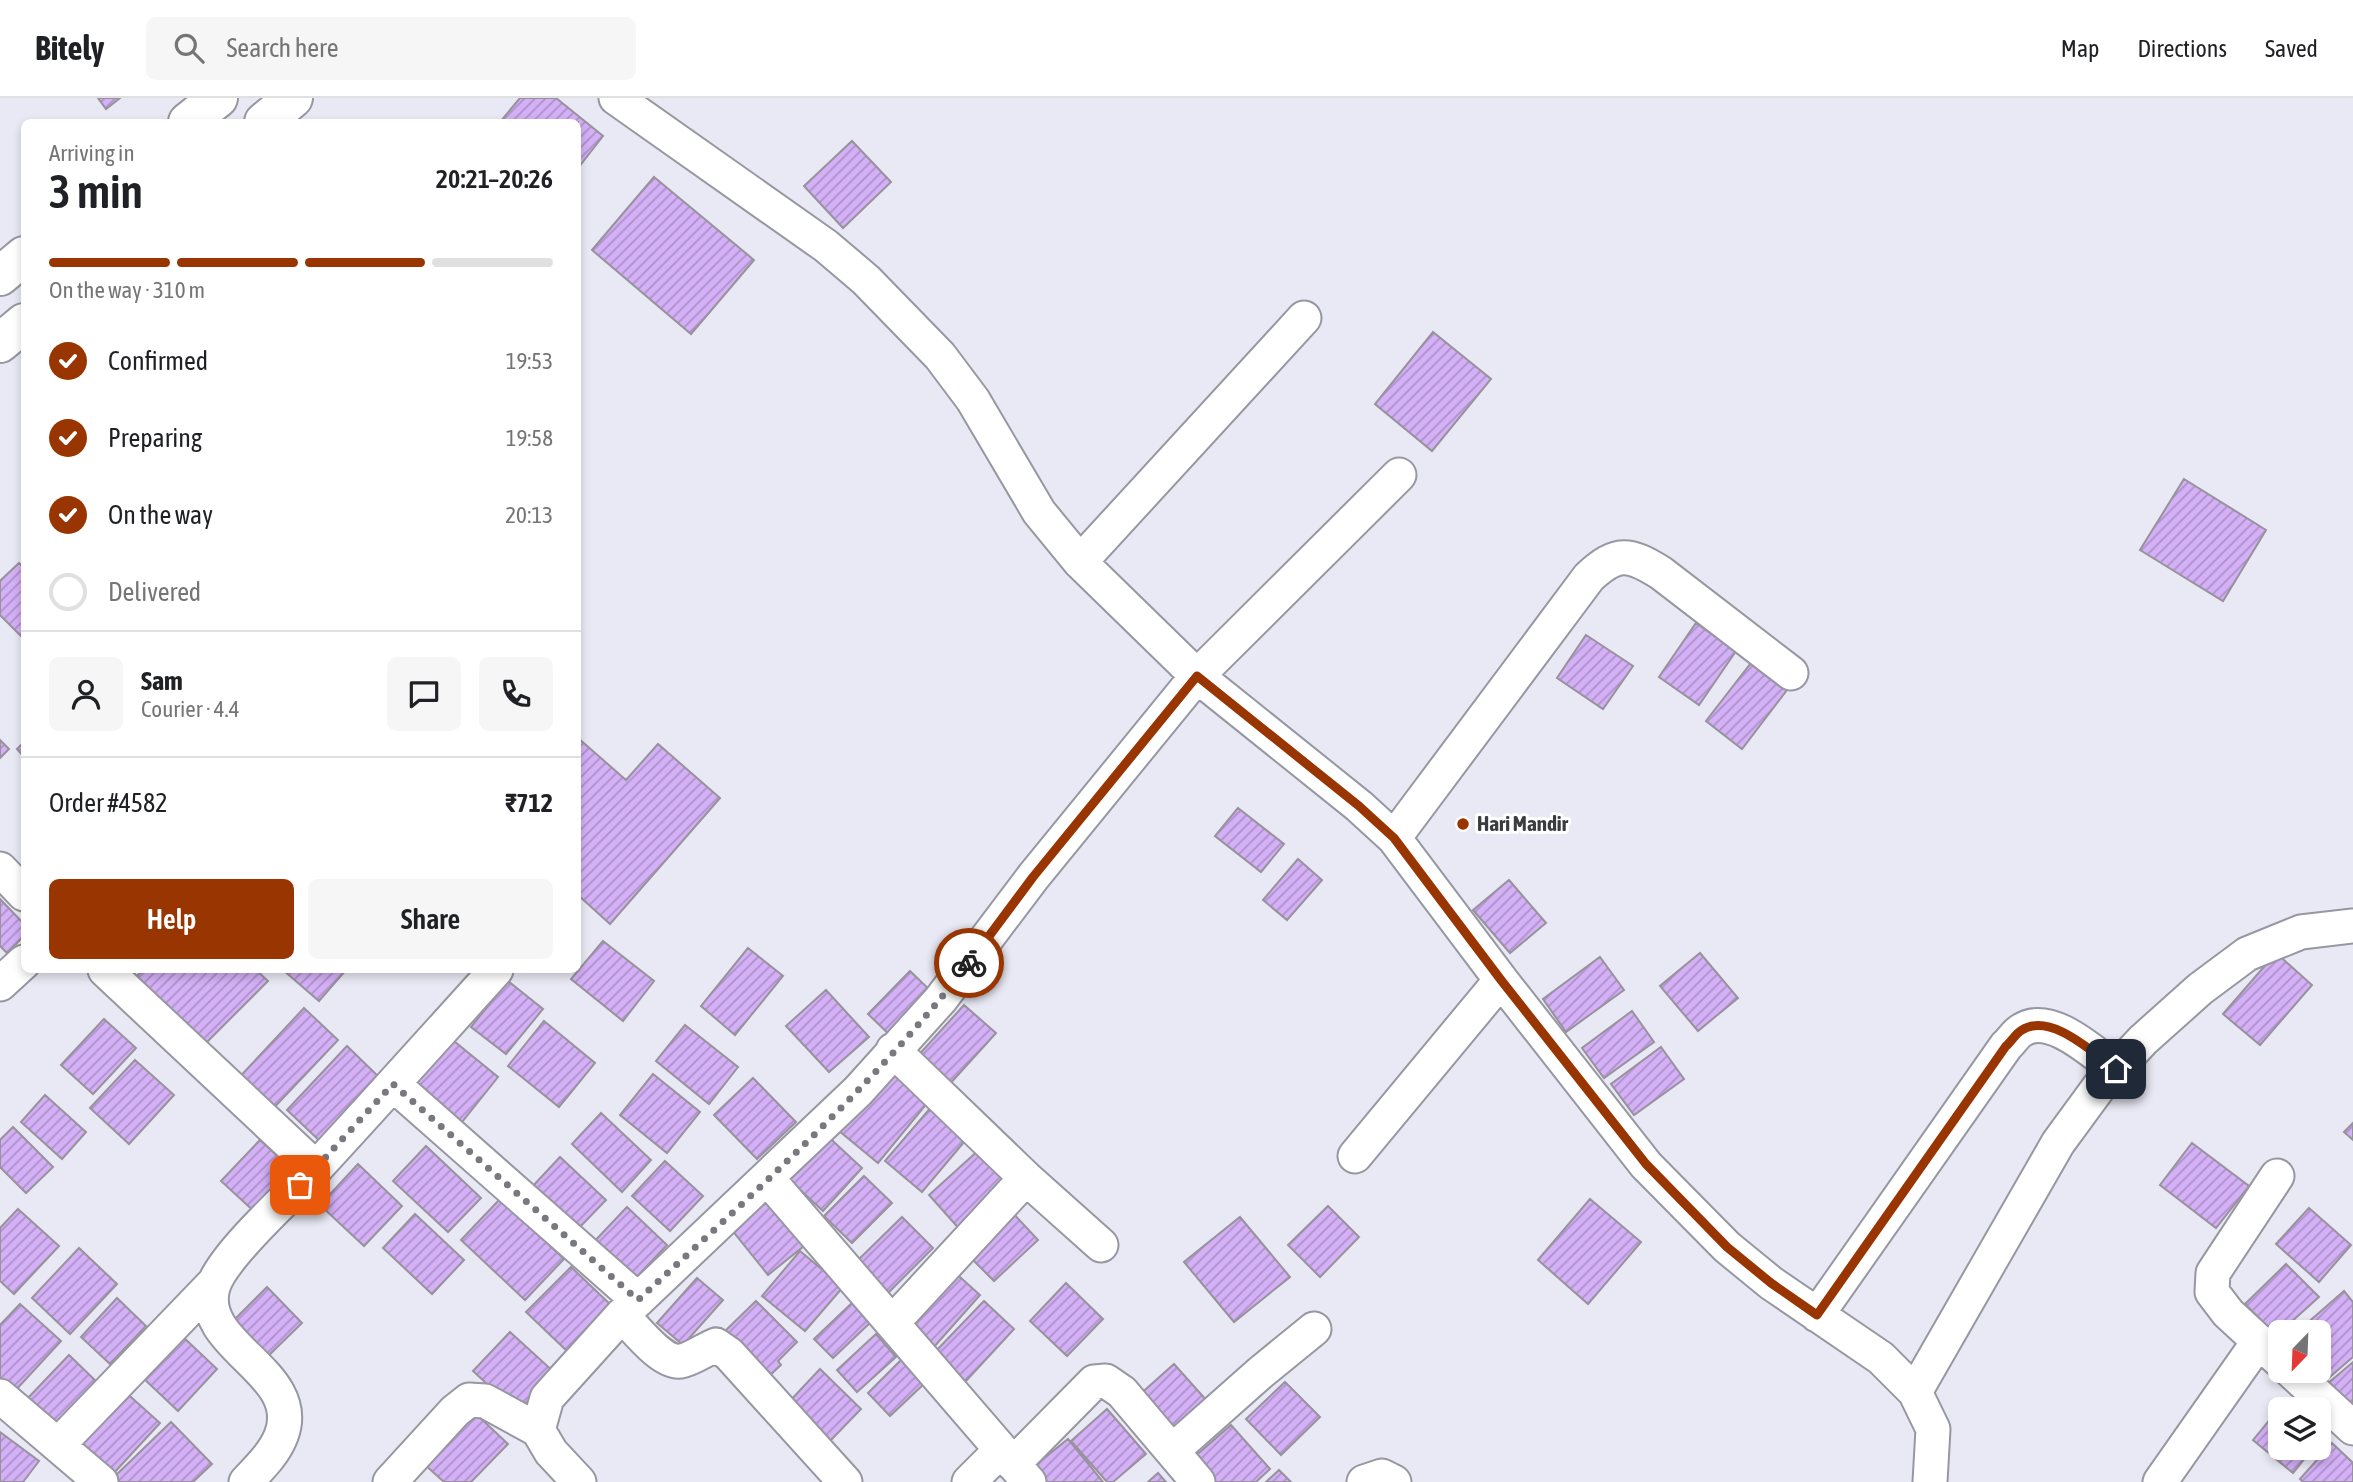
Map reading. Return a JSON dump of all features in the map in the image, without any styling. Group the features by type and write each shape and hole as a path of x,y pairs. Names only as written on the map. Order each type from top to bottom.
{"highway":[{"path":"192,119 218,98"},
{"path":"268,119 293,98"},
{"path":"0,276 21,258"},
{"path":"0,343 21,326"}],"street":[{"path":"616,98 815,237 866,280 948,367 973,400 1039,512 1080,562 1197,676 1359,806 1394,838 1501,980 1646,1164 1727,1247 1771,1283 1881,1358 1915,1392 1933,1429 1930,1482"},
{"path":"1080,562 1304,318"},
{"path":"538,1430 547,1398 630,1307 858,1091 941,999 1033,877 1197,676 1399,475"},
{"path":"1394,838 1589,578 1604,563 1618,556 1640,560 1661,573 1791,673"},
{"path":"0,869 21,891"},
{"path":"1915,1392 2058,1143 2099,1087 2143,1040 2200,989 2247,954 2301,932 2353,926"},
{"path":"0,984 21,965"},
{"path":"108,973 316,1168"},
{"path":"58,1445 214,1284 229,1260 493,973"},
{"path":"1355,1156 1501,980"},
{"path":"1817,1315 2006,1046 2022,1030 2042,1025 2062,1030 2116,1069"},
{"path":"894,1050 1026,1178 1101,1245"},
{"path":"393,1084 630,1307 656,1350 671,1361 683,1361 716,1345 730,1354 845,1482"},
{"path":"2268,1349 2228,1313 2212,1292 2213,1273 2277,1175"},
{"path":"767,1178 1014,1465"},
{"path":"892,1323 1026,1178"},
{"path":"214,1284 210,1304 215,1321 279,1393 286,1412 282,1436 270,1455 246,1482"},
{"path":"1172,1451 1314,1329"},
{"path":"2160,1482 2268,1353"},
{"path":"969,1482 1014,1465 1094,1382 1106,1381 1122,1392 1198,1482"},
{"path":"2304,1383 2353,1428"},
{"path":"0,1396 102,1482"},
{"path":"390,1482 456,1410 469,1400 485,1401 538,1430 551,1452 579,1482"},
{"path":"1364,1482 1382,1476 1394,1482"}],"building":[{"path":"98,98 120,98 106,109"},
{"path":"520,98 556,98 603,136 581,164 581,119 502,119"},
{"path":"852,141 891,182 843,228 804,186"},
{"path":"654,177 754,260 691,334 592,250"},
{"path":"1433,332 1491,379 1432,451 1375,404"},
{"path":"2184,479 2266,530 2223,601 2140,550"},
{"path":"19,563 21,565 21,636 0,615 0,581"},
{"path":"1696,623 1736,651 1699,705 1659,677"},
{"path":"1586,635 1633,666 1603,709 1557,678"},
{"path":"1751,663 1787,690 1742,749 1706,721"},
{"path":"0,740 9,749 0,758"},
{"path":"581,741 626,780 658,744 720,798 610,924 581,898"},
{"path":"1238,808 1284,844 1261,872 1215,836"},
{"path":"1298,859 1322,880 1287,920 1263,900"},
{"path":"1509,880 1546,923 1510,953 1473,910"},
{"path":"0,899 21,921 21,939 7,953 0,946"},
{"path":"603,941 654,981 623,1021 571,979 576,973 581,973 581,967"},
{"path":"748,948 783,976 735,1035 701,1006"},
{"path":"1700,953 1738,998 1698,1031 1660,986"},
{"path":"2276,953 2312,985 2260,1045 2223,1014"},
{"path":"1600,957 1624,990 1566,1032 1543,999"},
{"path":"910,971 937,997 895,1040 868,1014"},
{"path":"140,973 259,973 268,981 200,1049 132,981"},
{"path":"286,973 343,973 319,1001"},
{"path":"508,981 543,1009 506,1054 471,1027"},
{"path":"826,990 869,1037 829,1072 786,1026"},
{"path":"964,1005 996,1033 947,1087 915,1059"},
{"path":"304,1008 338,1040 267,1115 233,1084"},
{"path":"1632,1011 1654,1042 1604,1078 1582,1048"},
{"path":"104,1019 136,1048 93,1094 61,1065"},
{"path":"544,1021 595,1063 559,1107 508,1066"},
{"path":"685,1025 738,1067 709,1104 656,1061"},
{"path":"449,1037 498,1077 462,1122 413,1082"},
{"path":"347,1046 382,1080 322,1143 287,1110"},
{"path":"1661,1047 1684,1079 1634,1115 1611,1084"},
{"path":"135,1060 174,1095 129,1144 90,1108"},
{"path":"889,1068 929,1101 878,1163 838,1130"},
{"path":"653,1074 700,1112 667,1153 620,1115"},
{"path":"753,1078 796,1122 757,1159 714,1115"},
{"path":"45,1095 86,1132 62,1159 21,1122"},
{"path":"933,1105 969,1136 922,1192 885,1161"},
{"path":"601,1113 651,1160 622,1192 572,1144"},
{"path":"2353,1123 2353,1140 2344,1132"},
{"path":"13,1127 53,1167 26,1193 0,1167 0,1140"},
{"path":"821,1130 862,1168 823,1211 782,1173"},
{"path":"260,1140 296,1173 257,1214 221,1181"},
{"path":"2192,1143 2249,1186 2216,1228 2160,1185"},
{"path":"426,1146 481,1198 448,1232 393,1181"},
{"path":"981,1148 1015,1186 963,1233 929,1195"},
{"path":"560,1157 606,1200 576,1231 531,1188"},
{"path":"665,1161 703,1196 670,1231 632,1196"},
{"path":"358,1164 402,1206 364,1246 320,1205"},
{"path":"864,1176 892,1203 852,1243 824,1216"},
{"path":"763,1195 804,1246 768,1275 727,1224"},
{"path":"500,1199 564,1259 525,1300 461,1240"},
{"path":"1590,1199 1641,1242 1588,1304 1538,1260"},
{"path":"1328,1206 1359,1237 1320,1277 1288,1245"},
{"path":"627,1207 667,1245 630,1284 590,1246"},
{"path":"2309,1208 2351,1245 2319,1282 2276,1244"},
{"path":"18,1209 59,1246 14,1294 0,1281 0,1228"},
{"path":"1011,1211 1038,1240 994,1281 966,1253"},
{"path":"415,1214 464,1260 432,1294 383,1248"},
{"path":"902,1217 933,1248 886,1295 855,1263"},
{"path":"1240,1217 1290,1277 1234,1322 1184,1262"},
{"path":"79,1248 117,1284 70,1334 32,1298"},
{"path":"800,1251 843,1287 805,1331 762,1296"},
{"path":"2286,1264 2319,1297 2293,1320 2268,1320 2268,1327 2245,1304"},
{"path":"571,1267 612,1306 568,1352 526,1312"},
{"path":"951,1269 980,1295 933,1348 904,1323"},
{"path":"697,1278 723,1300 683,1345 657,1323"},
{"path":"1066,1283 1103,1319 1067,1356 1030,1321"},
{"path":"267,1287 302,1323 264,1360 230,1324"},
{"path":"2344,1291 2353,1302 2353,1357 2331,1376 2331,1320 2311,1320"},
{"path":"117,1298 146,1326 110,1364 81,1337"},
{"path":"756,1301 797,1342 778,1361 781,1365 768,1377 724,1332"},
{"path":"854,1301 872,1321 833,1358 814,1339"},
{"path":"984,1301 1014,1329 965,1382 934,1353"},
{"path":"20,1304 61,1341 13,1393 0,1382 0,1325"},
{"path":"510,1332 555,1373 517,1412 473,1371"},
{"path":"876,1334 896,1357 857,1392 837,1370"},
{"path":"181,1335 217,1369 178,1411 142,1377"},
{"path":"69,1355 99,1384 56,1429 26,1400"},
{"path":"902,1359 925,1383 890,1416 868,1393"},
{"path":"2353,1362 2353,1415 2326,1385"},
{"path":"1174,1364 1208,1402 1172,1435 1137,1397"},
{"path":"820,1369 861,1409 829,1442 788,1403"},
{"path":"1285,1382 1320,1417 1281,1455 1246,1419"},
{"path":"122,1389 160,1423 113,1474 76,1440"},
{"path":"1107,1409 1146,1454 1113,1482 1107,1482 1071,1441"},
{"path":"474,1412 508,1444 471,1482 444,1482 424,1464"},
{"path":"171,1422 212,1464 193,1482 116,1482 112,1479"},
{"path":"2268,1422 2268,1452 2253,1440"},
{"path":"1231,1425 1270,1469 1256,1482 1213,1482 1192,1459"},
{"path":"0,1432 39,1461 23,1482 0,1482"},
{"path":"1068,1439 1103,1482 1043,1482 1032,1468"},
{"path":"2331,1444 2353,1463 2353,1482 2303,1482 2300,1479 2317,1460 2331,1460"},
{"path":"2277,1460 2304,1460 2293,1473"},
{"path":"1279,1470 1291,1482 1266,1482"},
{"path":"1158,1473 1166,1482 1148,1482"}],"way so far":[{"path":"300,1185 393,1084 638,1300 858,1091 941,999 969,963"}],"place":[{"name":"Hari Mandir","path":"1463,824"}],"route":[{"path":"969,963 1033,877 1197,676 1359,806 1394,838 1501,980 1646,1164 1727,1247 1771,1283 1817,1315 2006,1046 2022,1030 2042,1025 2062,1030 2116,1069"}]}
